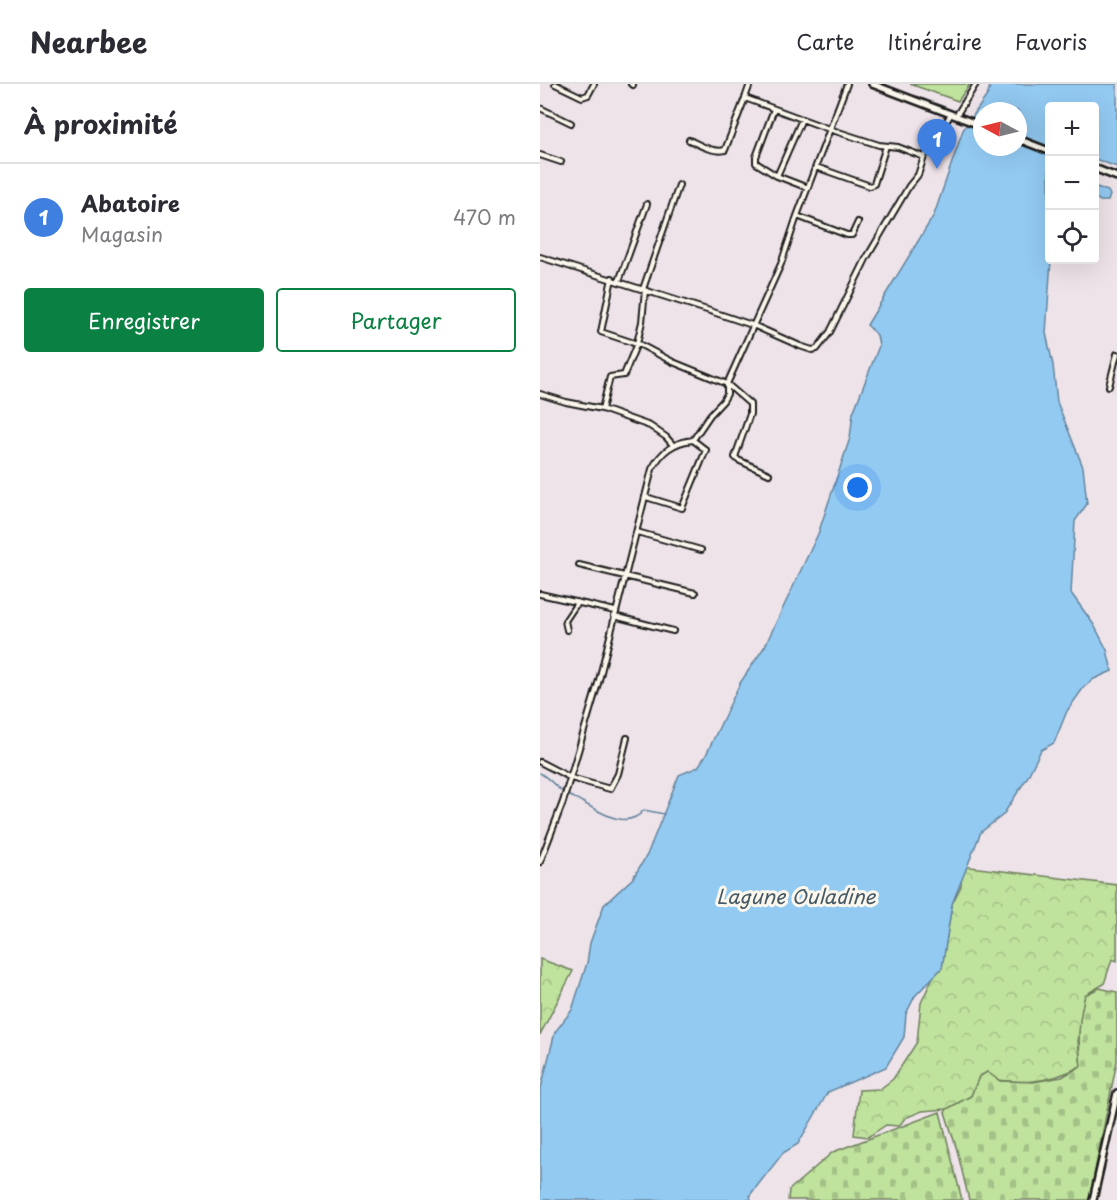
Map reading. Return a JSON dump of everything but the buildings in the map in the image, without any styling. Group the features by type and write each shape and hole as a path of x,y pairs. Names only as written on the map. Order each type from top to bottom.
{"street":[{"path":"555,84 584,97 588,95 594,84"},
{"path":"689,140 711,149 725,150 750,84"},
{"path":"540,862 571,778 599,680 614,613 654,466 660,456 673,445 693,440 727,394 727,384 781,264 847,84"},
{"path":"872,84 973,123"},
{"path":"540,257 612,278 755,326 812,350 818,349 830,332 866,259 909,186 918,175 924,158 956,116 976,84"},
{"path":"746,98 829,129 886,146 898,147 924,158"},
{"path":"540,108 572,123"},
{"path":"774,109 756,161 758,165 777,176 808,188"},
{"path":"777,176 802,119"},
{"path":"1027,142 1045,149"},
{"path":"816,167 870,186 874,184 886,146"},
{"path":"540,155 561,162"},
{"path":"1099,170 1117,177"},
{"path":"602,409 610,377 624,375 637,343 642,322 644,290 679,185"},
{"path":"619,281 647,204"},
{"path":"797,216 847,236 852,234 858,222"},
{"path":"612,278 601,332 637,343 673,362 727,384 750,404 751,408 735,457 769,474"},
{"path":"1108,386 1117,354"},
{"path":"540,394 602,409 650,426 673,445"},
{"path":"646,497 682,508 706,450 693,440"},
{"path":"637,532 701,550"},
{"path":"579,565 695,593"},
{"path":"540,594 673,631"},
{"path":"567,630 565,621 577,603"},
{"path":"540,762 571,778 610,789 618,774 627,738"},
{"path":"1093,1200 1117,1093"}],"green space":[{"path":"910,84 970,84 958,101"},
{"path":"962,866 1117,885 1117,961 1112,959 1104,984 1085,995 1078,1041 1081,1066 1044,1080 1019,1082 979,1077 971,1096 947,1109 922,1111 905,1118 899,1126 886,1125 868,1137 854,1135 859,1090 880,1089 893,1079 917,1042 921,1003 933,977 942,968 952,904 961,886"},
{"path":"540,959 573,971 540,1035"},
{"path":"1099,988 1117,992 1117,1061 1089,1200 969,1200 945,1112 971,1096 979,1077 987,1072 1000,1081 1033,1082 1062,1077 1081,1066 1079,1030 1085,995"},
{"path":"940,1112 962,1200 788,1200 789,1190 833,1152"}],"water":[{"name":"Lagune Ouladine","path":"990,84 1117,84 1117,167 1099,160 1099,102 1045,102 1045,264 1051,264 1046,333 1053,365 1057,402 1083,467 1087,504 1075,521 1071,593 1094,625 1107,650 1112,671 1094,679 1084,687 1067,711 1054,743 1041,750 1027,778 1003,815 981,832 952,904 942,968 915,996 906,1014 904,1037 886,1067 828,1092 798,1144 783,1153 750,1195 751,1200 540,1200 540,1092 555,1032 572,1010 587,963 590,943 604,905 633,878 647,855 679,775 698,767 706,755 740,683 765,646 818,534 850,438 853,413 879,346 877,335 867,325 934,215 963,130 973,116 973,156 1027,156 1027,102 982,102 988,94"},
{"path":"1099,188 1108,191 1110,195 1108,201 1100,201"}],"waterway":[{"path":"540,773 565,794 613,818 630,819 644,810 664,814"}],"place":[{"name":"Abatoire","path":"937,169"}]}
